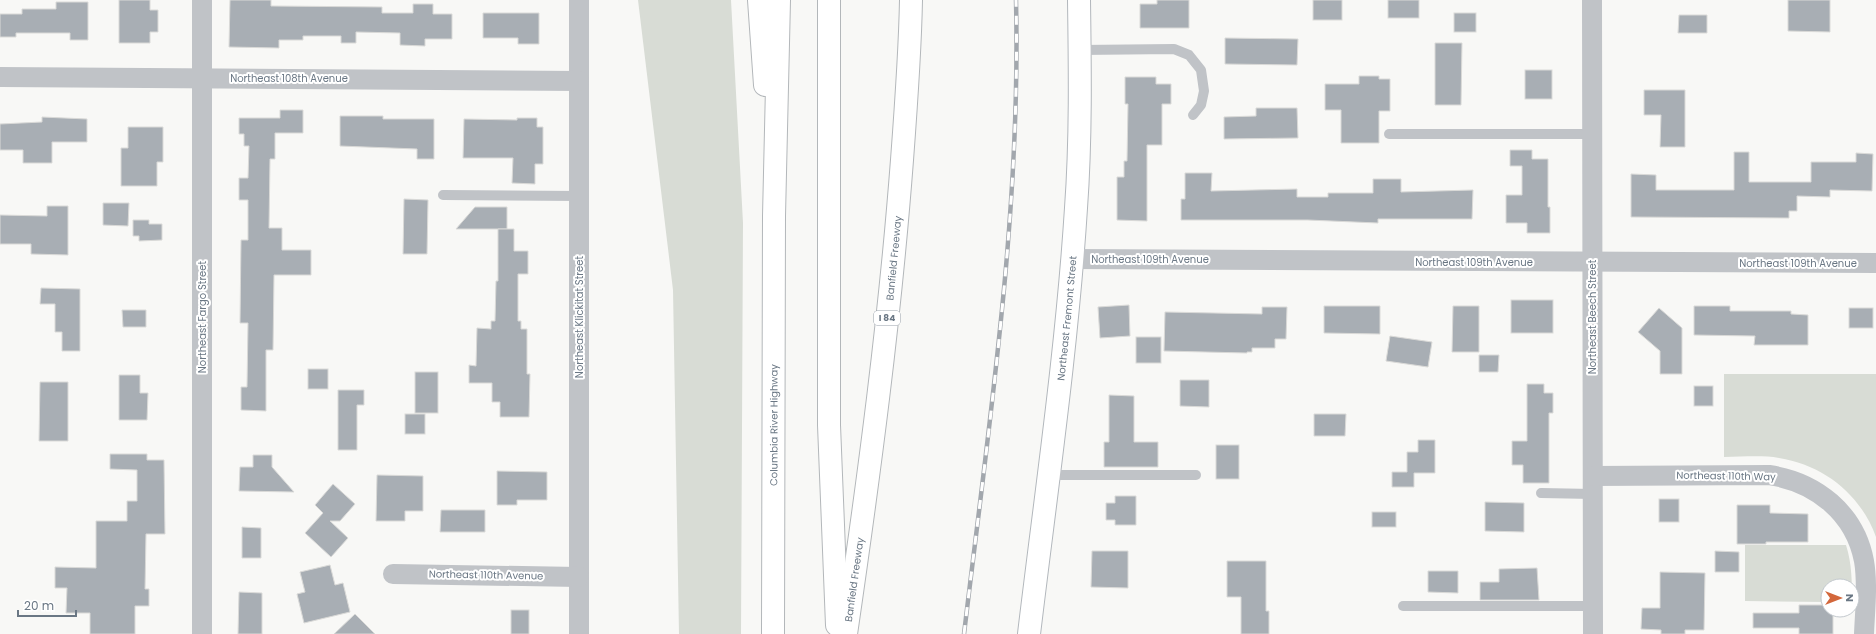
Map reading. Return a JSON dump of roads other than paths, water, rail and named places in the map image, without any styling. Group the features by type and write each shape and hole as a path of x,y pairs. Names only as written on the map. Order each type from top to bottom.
{"main road":[{"path":"759,0 774,216"},
{"path":"774,216 779,0"},
{"path":"829,0 829,425 837,634"},
{"name":"Banfield Freeway","path":"846,634 876,427 896,238 910,46 911,0"},
{"name":"Northeast Fremont Street","path":"1029,634 1077,207 1080,121 1079,0"},
{"name":"Columbia River Highway","path":"774,216 774,634"}],"street":[{"name":"Northeast Fargo Street","path":"202,0 202,634"},
{"name":"Northeast Klickitat Street","path":"579,0 579,634"},
{"name":"Northeast Beech Street","path":"1592,0 1593,634"},
{"name":"Northeast 108th Avenue","path":"0,77 579,80"},
{"name":"Northeast 109th Avenue","path":"1072,259 1876,263"},
{"name":"Northeast 110th Way","path":"1593,485 1769,475 1787,478 1813,489 1828,499 1840,512 1851,527 1859,543 1864,561 1865,579 1864,634"},
{"name":"Northeast 110th Avenue","path":"393,574 579,577"}],"lane":[{"path":"1080,50 1174,49 1189,55 1201,70 1204,91 1201,106 1193,115"},
{"path":"1389,134 1592,134"},
{"path":"443,195 579,196"},
{"path":"1048,475 1196,475"},
{"path":"1541,493 1593,485"},
{"path":"1403,606 1593,606"}],"railway":[{"path":"964,634 993,397 1008,239 1014,159 1016,0"}]}
